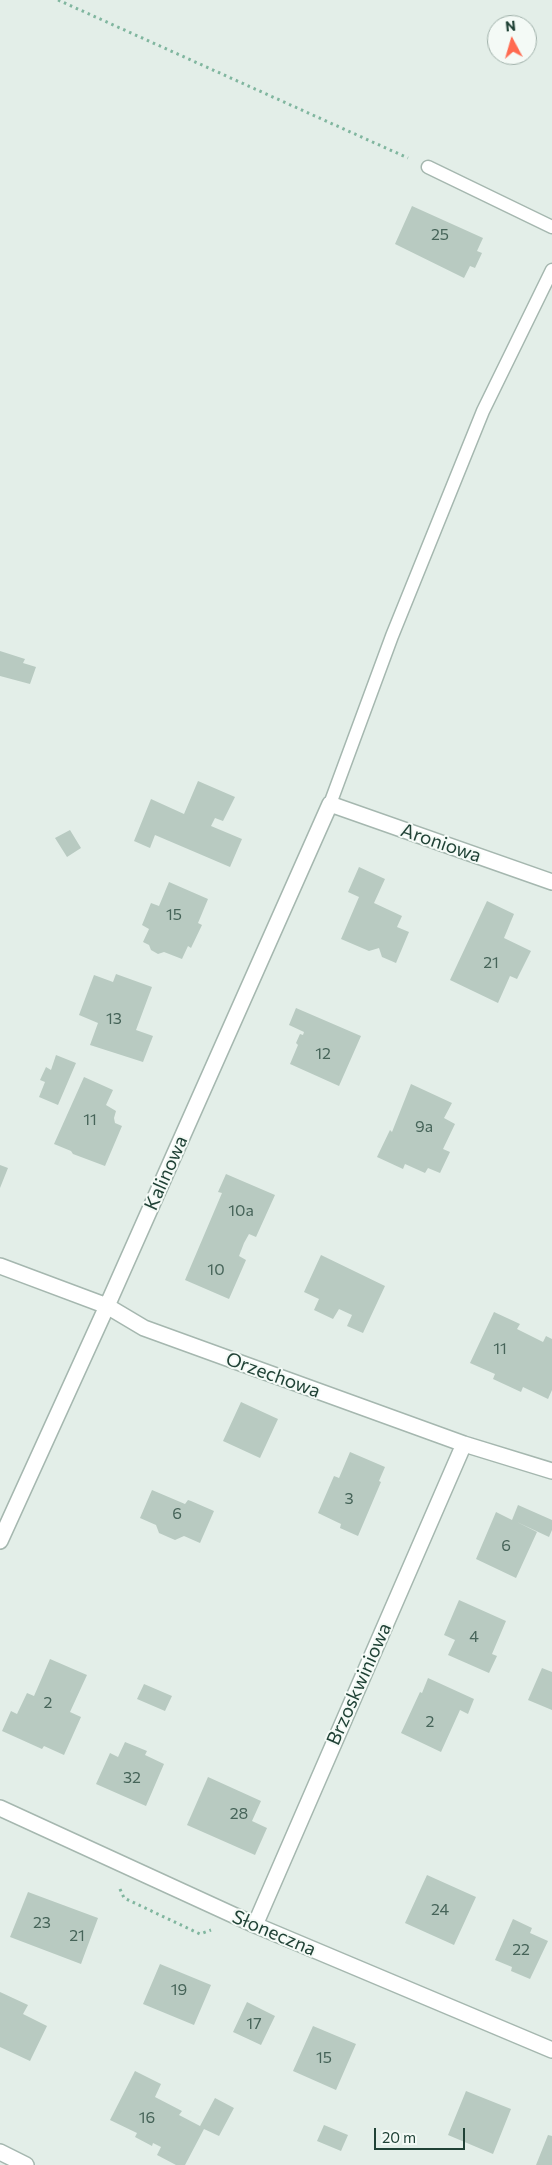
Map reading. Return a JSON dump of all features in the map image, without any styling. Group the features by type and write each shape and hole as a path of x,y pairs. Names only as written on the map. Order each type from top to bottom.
{"street":[{"name":"Aroniowa","path":"330,804 552,882"},
{"name":"Kalinowa","path":"0,1541 107,1306 330,804"},
{"name":"Orzechowa","path":"0,1266 107,1306 144,1328 464,1444 552,1471"},
{"name":"Brzoskwiniowa","path":"255,1925 464,1444"},
{"name":"Słoneczna","path":"0,1808 255,1925 552,2050"},
{"path":"0,2152 26,2165"}],"lane":[{"path":"428,167 552,227"},
{"path":"330,804 392,636 483,411 552,270"}],"path":[{"path":"58,0 428,167"}],"building":[{"path":"412,206 483,238 477,251 482,253 475,268 470,266 464,278 395,244"},
{"path":"0,651 25,659 23,663 36,667 30,684 0,676"},
{"path":"198,781 235,797 223,821 215,818 211,826 242,839 230,867 155,835 150,848 134,841 151,799 184,814"},
{"path":"70,830 81,848 67,857 55,838"},
{"path":"359,867 385,879 374,903 402,916 397,927 409,932 396,963 382,957 379,948 369,951 341,939 359,897 348,892"},
{"path":"169,882 208,899 198,923 202,925 191,948 188,946 182,959 164,952 158,954 143,942 149,929 142,925 151,903 159,906"},
{"path":"487,901 514,914 504,938 531,951 517,979 510,976 498,1003 450,980"},
{"path":"116,974 152,987 136,1030 153,1036 143,1062 90,1045 98,1023 79,1015 94,975 113,982"},
{"path":"296,1008 361,1036 339,1086 290,1064 298,1045 296,1043 300,1034 303,1035 304,1032 289,1025"},
{"path":"56,1055 76,1063 58,1105 39,1097 45,1082 40,1080 46,1067 51,1070"},
{"path":"84,1077 113,1090 106,1105 116,1111 115,1123 122,1126 105,1166 73,1154 71,1151 54,1144"},
{"path":"411,1084 452,1103 444,1118 455,1124 443,1149 450,1152 440,1173 428,1168 425,1173 405,1164 403,1169 377,1157 390,1130 392,1132"},
{"path":"0,1165 8,1168 0,1188"},
{"path":"226,1174 275,1195 256,1237 249,1234 244,1243 239,1256 246,1260 229,1299 185,1280 222,1193 218,1192"},
{"path":"321,1255 385,1286 363,1333 347,1326 352,1315 339,1309 333,1319 314,1310 319,1299 304,1292"},
{"path":"494,1312 520,1324 517,1329 543,1342 546,1336 552,1339 552,1390 548,1399 523,1387 521,1392 493,1379 495,1374 470,1363"},
{"path":"241,1402 278,1419 260,1458 223,1441"},
{"path":"350,1452 385,1467 379,1481 381,1482 358,1536 340,1528 341,1524 318,1513 334,1476 339,1478"},
{"path":"152,1490 185,1504 188,1500 214,1511 200,1543 184,1536 175,1540 159,1533 156,1525 140,1518"},
{"path":"518,1505 552,1520 552,1530 549,1537 517,1522 537,1532 516,1578 476,1559 496,1512 512,1520"},
{"path":"459,1600 506,1621 492,1654 497,1656 489,1673 448,1655 455,1640 444,1635"},
{"path":"50,1659 87,1675 70,1712 81,1717 64,1755 44,1746 42,1749 2,1731 11,1711 17,1714 27,1693 34,1696"},
{"path":"542,1668 552,1672 552,1710 528,1700"},
{"path":"428,1678 474,1699 468,1714 460,1710 441,1752 401,1733"},
{"path":"144,1684 172,1696 165,1711 137,1699"},
{"path":"125,1742 147,1751 145,1755 164,1764 146,1806 96,1784 110,1753 118,1757"},
{"path":"208,1777 261,1801 252,1821 267,1828 255,1855 187,1825"},
{"path":"427,1875 476,1897 454,1945 405,1923"},
{"path":"28,1892 98,1918 81,1964 10,1937"},
{"path":"513,1919 532,1928 530,1933 548,1941 530,1979 511,1971 512,1967 495,1960"},
{"path":"160,1964 211,1985 194,2025 143,2004"},
{"path":"0,1992 28,2005 23,2014 47,2026 30,2061 0,2047"},
{"path":"247,2002 275,2016 261,2045 233,2032"},
{"path":"313,2026 356,2044 336,2090 293,2071"},
{"path":"135,2071 161,2084 155,2097 182,2111 179,2115 200,2126 215,2098 234,2108 219,2136 204,2129 185,2165 176,2165 157,2155 161,2147 153,2143 152,2146 135,2137 137,2133 110,2120"},
{"path":"466,2091 511,2109 493,2154 448,2135"},
{"path":"324,2125 348,2135 341,2151 317,2141"},
{"path":"548,2135 552,2136 552,2165 536,2165"}]}
